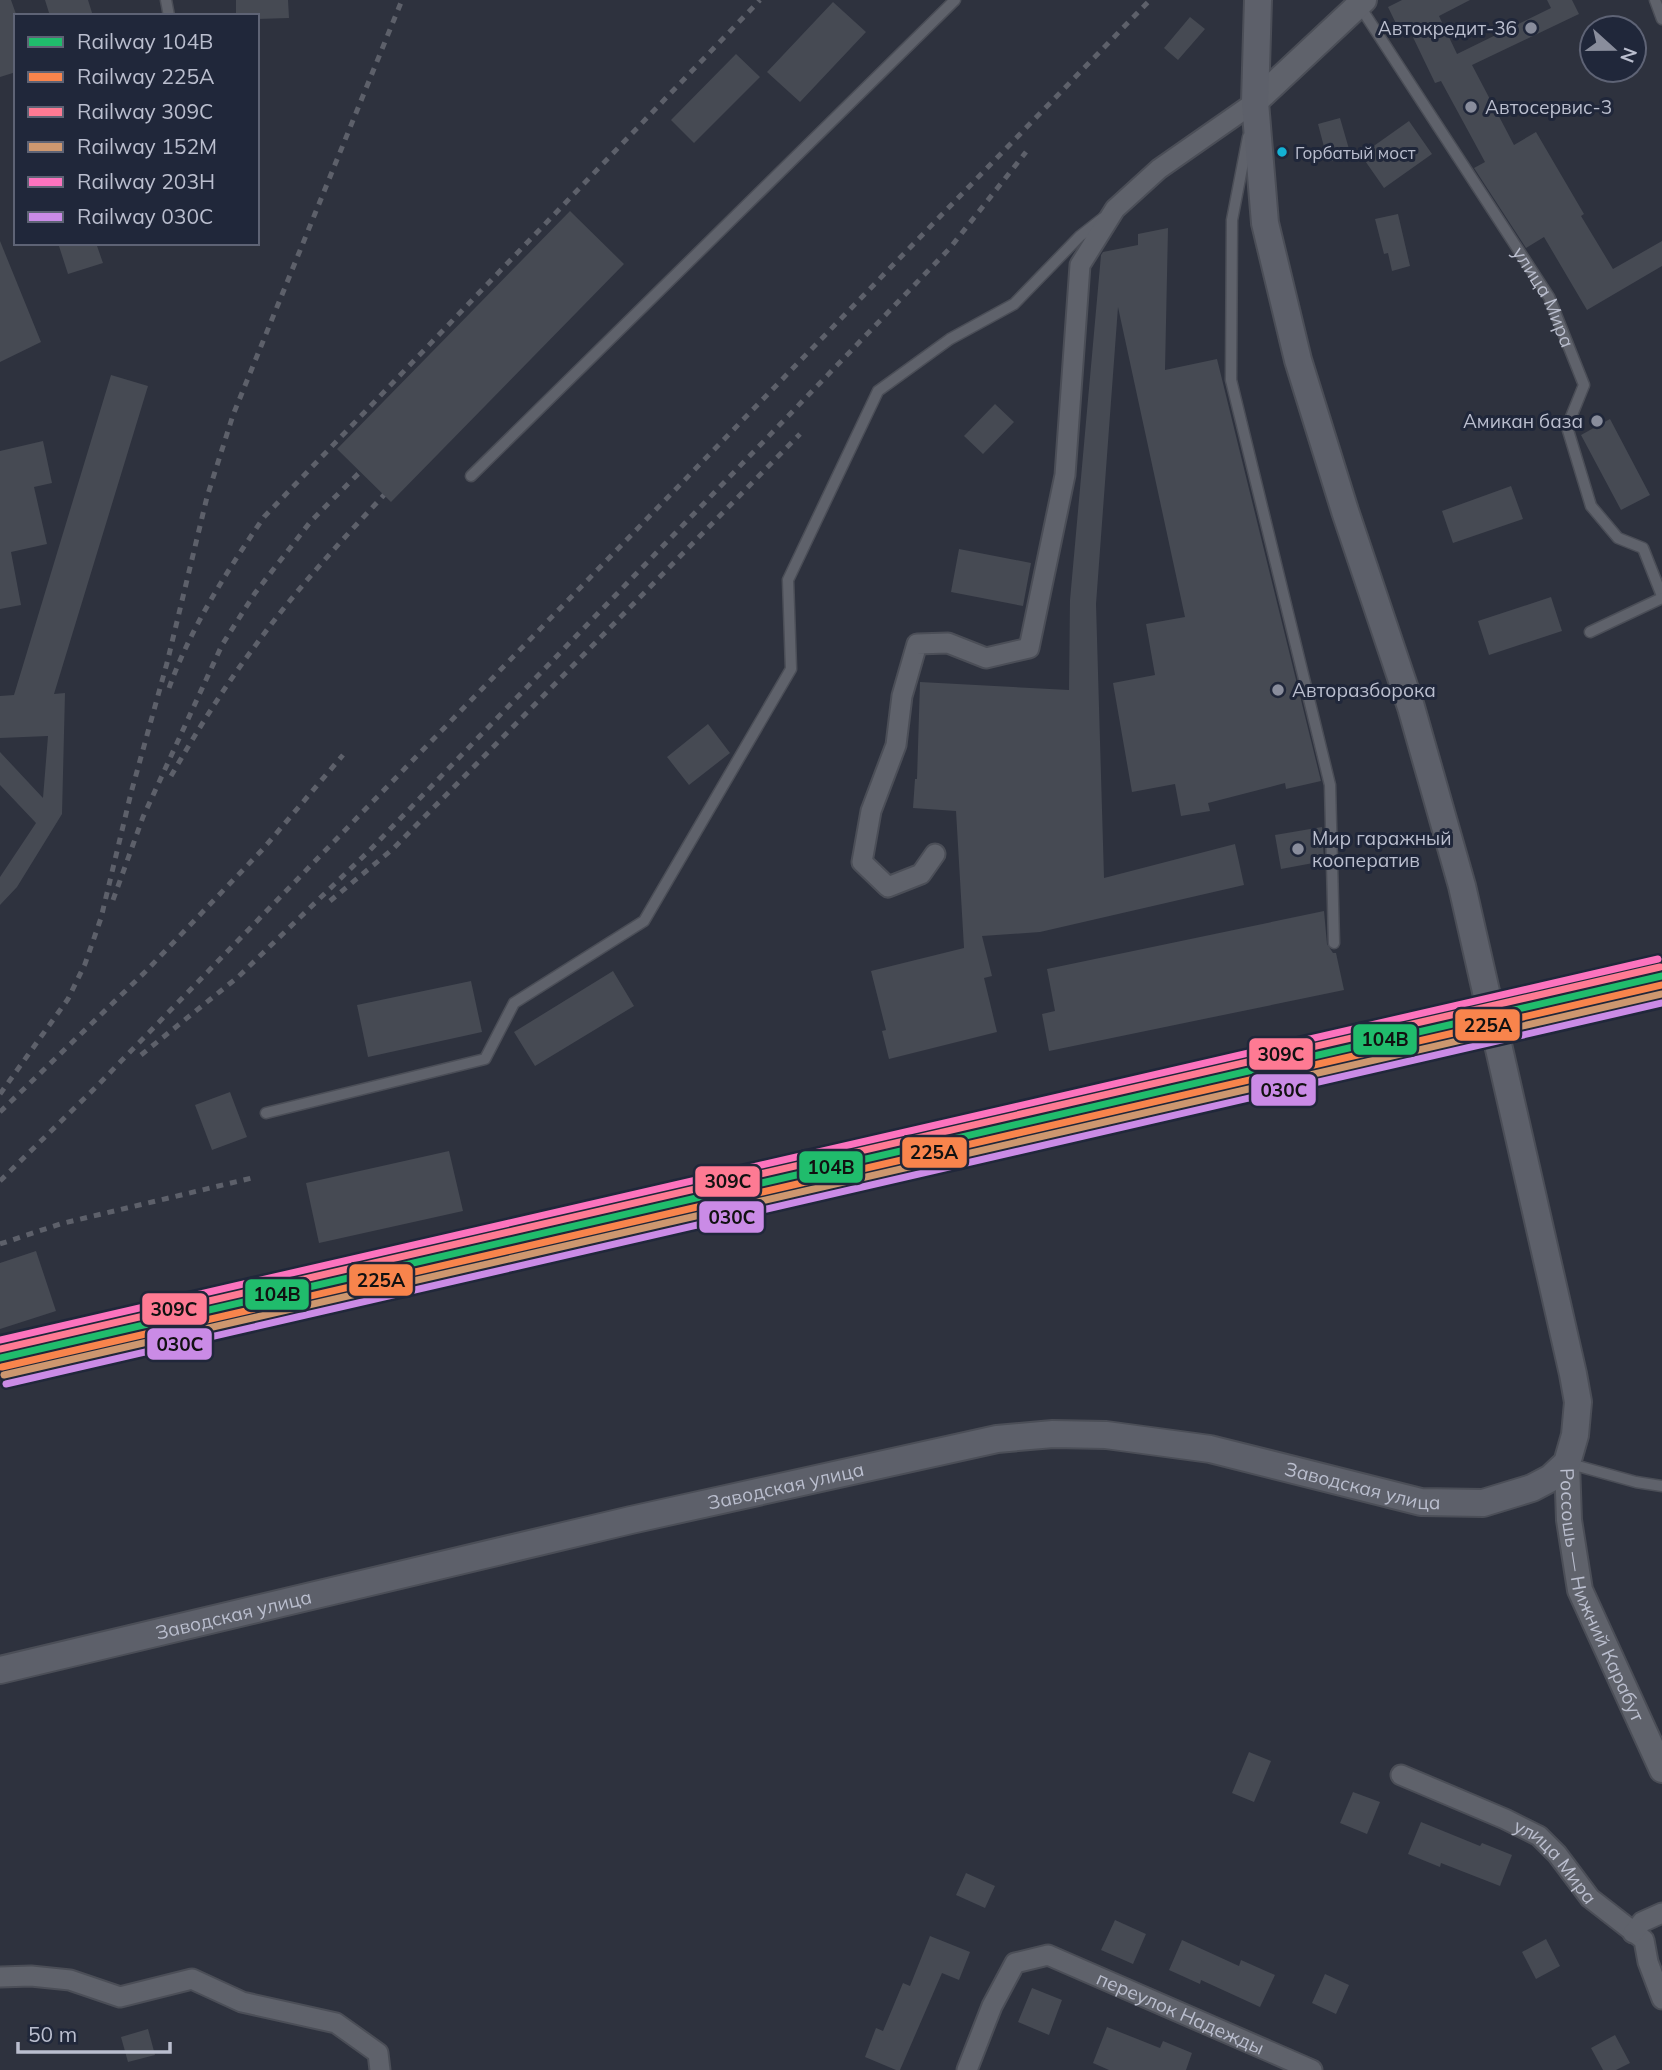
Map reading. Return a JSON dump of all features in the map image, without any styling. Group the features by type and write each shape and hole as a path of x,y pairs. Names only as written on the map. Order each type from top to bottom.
{"main road":[{"path":"1255,102 1258,0"},
{"name":"Россошь — Нижний Карабут","path":"1255,102 1265,223 1298,360 1411,707 1462,886 1476,947 1578,1402 1575,1435 1567,1463"},
{"name":"Заводская улица","path":"0,1670 631,1520 997,1439 1053,1434 1106,1435 1210,1449 1421,1502 1483,1503 1532,1488 1551,1478 1567,1463"}],"street":[{"path":"935,853 921,874 888,887 862,862 871,811 896,745 902,696 917,644 948,643 986,658 1029,648 1065,475 1080,265 1115,209 1159,169 1255,102 1361,2"},
{"name":"Россошь — Нижний Карабут","path":"1567,1463 1569,1520 1580,1590 1662,1770"},
{"name":"улица Мира","path":"1401,1775 1539,1836 1557,1854 1590,1898 1644,1940 1648,1962 1662,1999"},
{"path":"1633,1933 1642,1922 1662,1913"},
{"name":"переулок Надежды","path":"967,2070 992,2006 1016,1963 1048,1955 1312,2070"},
{"path":"0,1977 32,1976 69,1980 120,1997 192,1979 242,2002 336,2023 379,2062"}],"lane":[{"path":"471,477 955,0"},
{"path":"1656,0 1662,19"},
{"name":"улица Мира","path":"1361,2 1549,297 1584,385 1567,427 1591,506 1618,538 1643,548 1662,597 1590,632"},
{"path":"1255,102 1232,220 1231,380 1330,785 1334,943"},
{"path":"266,1113 485,1059 514,1003 644,921 791,669 788,580 878,391 950,339 1014,304 1080,236 1115,209"},
{"path":"1567,1463 1636,1482 1662,1486"}],"building":[{"path":"0,0 11,0 16,14 14,73 0,77"},
{"path":"45,0 88,0 92,14 49,14"},
{"path":"236,0 288,0 289,18 259,19 259,14 236,14"},
{"path":"1402,0 1470,0 1439,16 1457,54 1551,8 1547,0 1572,0 1579,14 1472,65 1514,145 1536,132 1613,269 1662,241 1662,266 1587,310 1544,237 1526,248 1474,168 1485,162 1441,81 1435,83 1410,31 1402,36 1388,7"},
{"path":"833,2 866,32 800,102 767,72"},
{"path":"1190,17 1205,29 1178,60 1164,48"},
{"path":"736,54 760,77 694,143 671,120"},
{"path":"1340,118 1351,156 1328,162 1318,124"},
{"path":"1409,121 1432,154 1384,188 1361,155"},
{"path":"570,211 624,264 391,502 337,449"},
{"path":"1398,214 1410,266 1392,271 1388,253 1384,254 1375,219"},
{"path":"1168,228 1165,370 1217,359 1321,781 1286,789 1285,783 1208,803 1210,811 1181,816 1175,784 1132,792 1113,683 1155,675 1146,624 1185,617 1118,307 1096,604 1104,878 1235,844 1244,885 1040,932 982,936 992,976 984,978 997,1032 889,1059 882,1031 886,1030 871,971 964,948 956,811 913,808 917,779 920,682 1069,690 1070,600 1101,255 1103,252 1138,245 1138,234"},
{"path":"0,241 41,342 0,362"},
{"path":"59,245 97,245 103,263 68,274"},
{"path":"111,375 148,386 54,694 65,693 62,814 17,887 0,905 0,877 36,823 0,785 0,752 43,798 48,736 0,738 0,696 14,695"},
{"path":"995,404 1014,422 983,454 964,436"},
{"path":"1610,419 1650,495 1621,510 1581,435"},
{"path":"43,441 52,483 34,487 47,544 11,552 21,605 0,609 0,451"},
{"path":"1511,486 1523,519 1453,543 1442,511"},
{"path":"959,549 1031,563 1023,606 951,592"},
{"path":"1551,597 1562,631 1489,655 1478,621"},
{"path":"708,724 730,753 689,785 667,757"},
{"path":"1322,827 1324,861 1281,869 1275,835"},
{"path":"1324,911 1327,944 1333,953 1336,953 1344,990 1049,1051 1042,1014 1055,1011 1047,969"},
{"path":"613,971 634,1006 535,1066 514,1032"},
{"path":"471,981 482,1032 368,1057 357,1005"},
{"path":"230,1092 247,1137 212,1150 195,1105"},
{"path":"449,1151 463,1211 319,1243 306,1183"},
{"path":"36,1251 56,1311 0,1329 0,1263"},
{"path":"1249,1752 1271,1761 1254,1802 1232,1793"},
{"path":"1353,1792 1380,1802 1367,1834 1340,1823"},
{"path":"1421,1822 1480,1846 1482,1843 1512,1855 1500,1886 1441,1863 1440,1867 1408,1854"},
{"path":"966,1873 995,1886 985,1908 956,1895"},
{"path":"1115,1920 1146,1934 1133,1964 1101,1950"},
{"path":"930,1936 970,1952 959,1980 942,1973 900,2070 896,2070 865,2057 876,2028 883,2031 903,1983 910,1986"},
{"path":"1546,1939 1560,1966 1536,1979 1522,1952"},
{"path":"1182,1940 1239,1966 1241,1960 1275,1975 1260,2007 1201,1980 1200,1984 1169,1970"},
{"path":"1325,1974 1349,1985 1336,2014 1312,2003"},
{"path":"1032,1988 1062,2000 1049,2035 1018,2022"},
{"path":"1107,2027 1160,2048 1163,2041 1192,2053 1186,2070 1109,2070 1093,2063"},
{"path":"148,2029 155,2055 128,2062 121,2037"},
{"path":"1615,2035 1630,2063 1616,2070 1603,2070 1591,2048"}],"railway":[{"path":"0,1094 68,999 85,964 101,918 207,497 233,415 402,0"},
{"path":"169,688 188,643 211,600 264,517 760,0"},
{"path":"0,1181 96,1087 1150,0"},
{"path":"141,1055 238,977 370,850 950,248 1026,152"},
{"path":"330,901 394,848 800,434"},
{"path":"113,900 143,817 222,645 255,593 311,521 360,472"},
{"path":"171,776 222,693 285,606 384,495"},
{"path":"0,1112 146,971 263,849 343,755"},
{"path":"0,1244 60,1224 252,1178"}],"rail line":[{"name":"203Н","path":"0,1340 1658,959"},
{"name":"309С","path":"0,1349 1660,967"},
{"name":"104В","path":"0,1358 1662,976"},
{"name":"225А","path":"2,1367 1662,985"},
{"name":"152М","path":"4,1375 1662,994"},
{"name":"030C","path":"6,1384 1662,1003"}],"place":[{"name":"Автокредит-36","path":"1531,28"},
{"name":"Автосервис-3","path":"1471,107"},
{"name":"Горбатый мост","path":"1282,152"},
{"name":"Амикан база","path":"1597,421"},
{"name":"Авторазборока","path":"1278,690"},
{"name":"Мир гаражный кооператив","path":"1298,849"}]}
